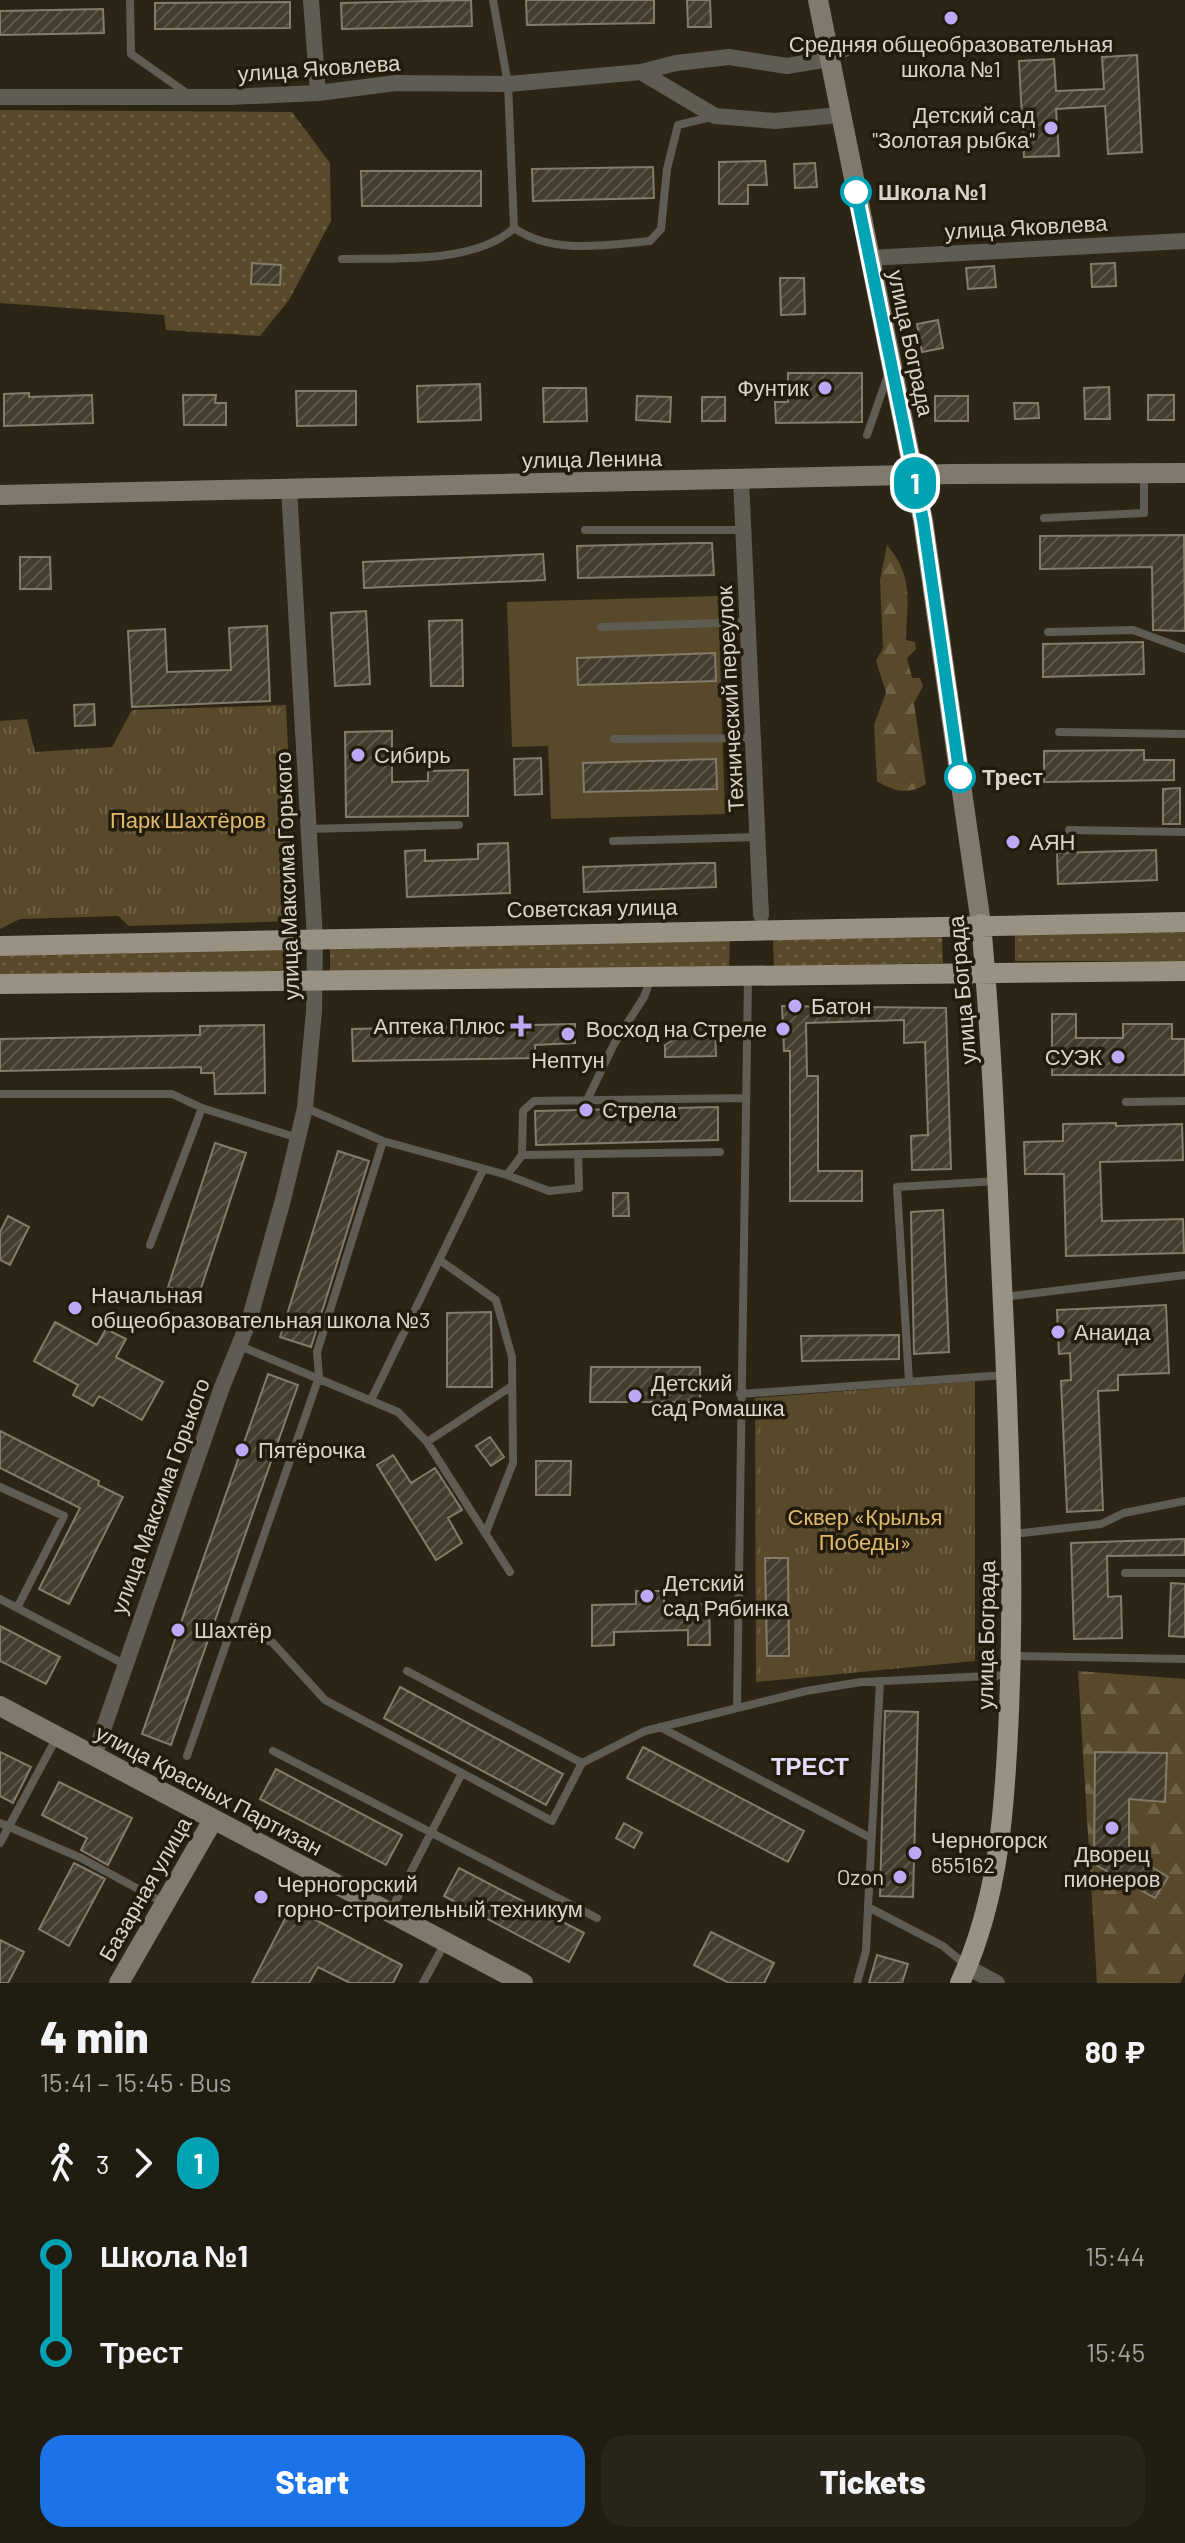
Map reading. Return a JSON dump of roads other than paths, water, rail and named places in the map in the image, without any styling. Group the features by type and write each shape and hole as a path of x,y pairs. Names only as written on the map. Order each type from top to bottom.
{"main road":[{"name":"улица Бограда","path":"818,0 923,520 986,972 1012,1534 1012,1665 1008,1772 1000,1851 980,1933 964,1975"},
{"name":"улица Ленина","path":"0,495 1185,473"},
{"name":"Советская улица","path":"0,946 1185,922"},
{"path":"0,984 1185,971"},
{"name":"улица Красных Партизан","path":"0,1706 523,1983"},
{"name":"Базарная улица","path":"119,1983 213,1820"}],"street":[{"path":"311,0 318,93"},
{"name":"улица Яковлева","path":"0,97 192,97 318,93 396,83 508,84 641,72 676,63 729,57 787,66 829,59"},
{"path":"641,72 715,116 775,121 840,115"},
{"name":"улица Яковлева","path":"869,258 1185,241"},
{"name":"Технический переулок","path":"741,480 760,837 761,915"},
{"name":"улица Максима Горького","path":"94,1756 222,1387 240,1346 305,1108 315,939 289,488"},
{"path":"964,1975 997,1983"}],"lane":[{"path":"130,0 131,54 192,97"},
{"path":"342,259 432,257 499,242 514,228 508,84 493,0"},
{"path":"829,59 853,50 979,42"},
{"path":"514,228 530,239 583,247 650,241 661,229 667,169 678,125 715,116"},
{"path":"867,435 891,367"},
{"path":"1044,518 1144,513 1144,474"},
{"path":"585,530 743,530"},
{"path":"601,627 748,622"},
{"path":"1048,632 1133,630 1185,649"},
{"path":"1059,732 1185,734"},
{"path":"614,739 754,738"},
{"path":"309,829 459,825"},
{"path":"1069,830 1185,832"},
{"path":"613,841 760,837"},
{"path":"737,1708 748,976"},
{"path":"587,1100 614,1044 644,997 651,977"},
{"path":"0,1094 172,1094 202,1108 299,1138"},
{"path":"507,1175 522,1155 523,1111 534,1101 745,1098"},
{"path":"1126,1102 1185,1101"},
{"path":"150,1245 202,1108"},
{"path":"305,1108 383,1141 507,1175 549,1191 579,1188 578,1154"},
{"path":"187,1756 319,1377 317,1352 383,1141"},
{"path":"522,1155 720,1152"},
{"path":"372,1398 483,1170"},
{"path":"909,1381 897,1187 998,1181"},
{"path":"441,1261 496,1300 512,1357 513,1463 486,1532"},
{"path":"1002,1297 1185,1275"},
{"path":"240,1346 372,1398 398,1412 427,1442 510,1572"},
{"path":"740,1394 1006,1375"},
{"path":"427,1442 512,1386"},
{"path":"0,1487 64,1516 17,1608"},
{"path":"1012,1534 1101,1524 1124,1513 1185,1501"},
{"path":"1125,1573 1185,1573"},
{"path":"0,1599 124,1664"},
{"path":"231,1630 272,1642 325,1700 552,1821 582,1763 645,1731 660,1727 806,1691 880,1681 1012,1665 1185,1659"},
{"path":"407,1671 582,1763"},
{"path":"857,1983 866,1951 880,1681"},
{"path":"660,1727 871,1838"},
{"path":"0,1843 57,1736"},
{"path":"273,1751 597,1918"},
{"path":"389,1913 462,1773"},
{"path":"0,1823 81,1858 165,1904"},
{"path":"868,1907 943,1946 964,1975"},
{"path":"423,1983 446,1942"}],"place":[{"name":"Средняя общеобразовательная школа №1","path":"951,18"},
{"name":"Детский сад \"Золотая рыбка\"","path":"1051,128"},
{"name":"Школа №1","path":"856,192"},
{"name":"Фунтик","path":"825,388"},
{"name":"Сибирь","path":"358,755"},
{"name":"Трест","path":"960,777"},
{"name":"АЯН","path":"1013,842"},
{"name":"Батон","path":"795,1006"},
{"name":"Аптека Плюс","path":"521,1026"},
{"name":"Восход на Стреле","path":"783,1029"},
{"name":"Нептун","path":"568,1034"},
{"name":"СУЭК","path":"1118,1057"},
{"name":"Стрела","path":"586,1110"},
{"name":"Начальная общеобразовательная школа №3","path":"75,1308"},
{"name":"Анаида","path":"1058,1332"},
{"name":"Детский сад Ромашка","path":"635,1396"},
{"name":"Пятёрочка","path":"242,1450"},
{"name":"Детский сад Рябинка","path":"647,1596"},
{"name":"Шахтёр","path":"178,1630"},
{"name":"Дворец пионеров","path":"1112,1828"},
{"name":"Черногорск 655162","path":"915,1853"},
{"name":"Ozon","path":"900,1877"},
{"name":"Черногорский горно-строительный техникум","path":"261,1897"}],"district":[{"name":"ТРЕСТ","path":"810,1767"}],"park label":[{"name":"Парк Шахтёров","path":"188,820"},
{"name":"Сквер «Крылья Победы»","path":"865,1530"}]}
